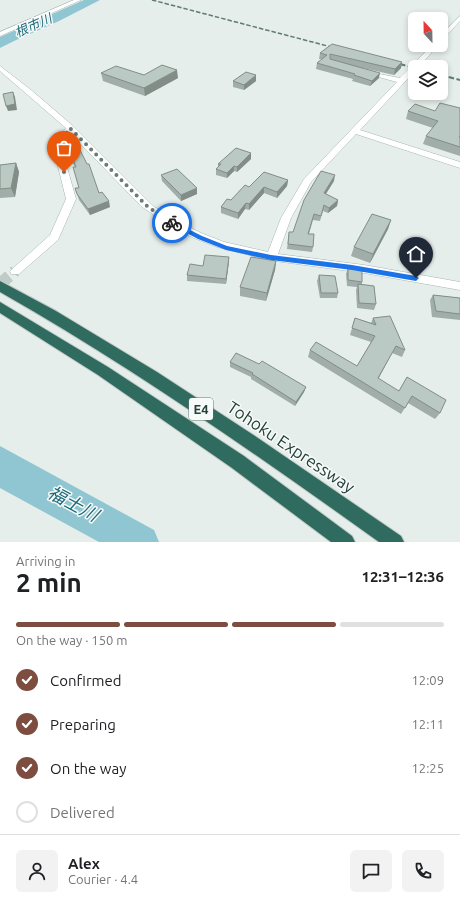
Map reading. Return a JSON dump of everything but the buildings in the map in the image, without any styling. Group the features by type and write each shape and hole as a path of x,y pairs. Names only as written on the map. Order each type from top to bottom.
{"highway":[{"name":"Tohoku Expressway","path":"0,286 131,363 248,439 395,542"},
{"name":"E4","path":"0,307 103,371 238,462 346,542"}],"street":[{"path":"0,34 78,0"},
{"path":"448,31 460,18"},
{"path":"421,60 429,52"},
{"path":"0,68 33,93 148,207 172,223 200,238 226,248 271,258 352,268 460,286"},
{"path":"360,70 402,82"},
{"path":"271,258 286,218 307,181 408,75"},
{"path":"15,271 54,237 71,199 57,146 70,128"},
{"path":"354,131 460,165"}],"water":[{"name":"根市川","path":"84,0 100,0 0,48 0,37"},
{"name":"福士川","path":"0,446 154,530 159,542 99,542 0,488"}],"tunnel":[{"path":"0,284 15,271"}],"railway":[{"path":"152,0 339,49"},
{"path":"392,62 400,64"},
{"path":"400,64 404,65"},
{"path":"400,64 408,66"},
{"path":"448,77 460,80"}],"way so far":[{"path":"64,172 57,146 70,128 148,207 172,223"}],"route":[{"path":"172,223 200,238 226,248 271,258 318,263 416,278"}]}
